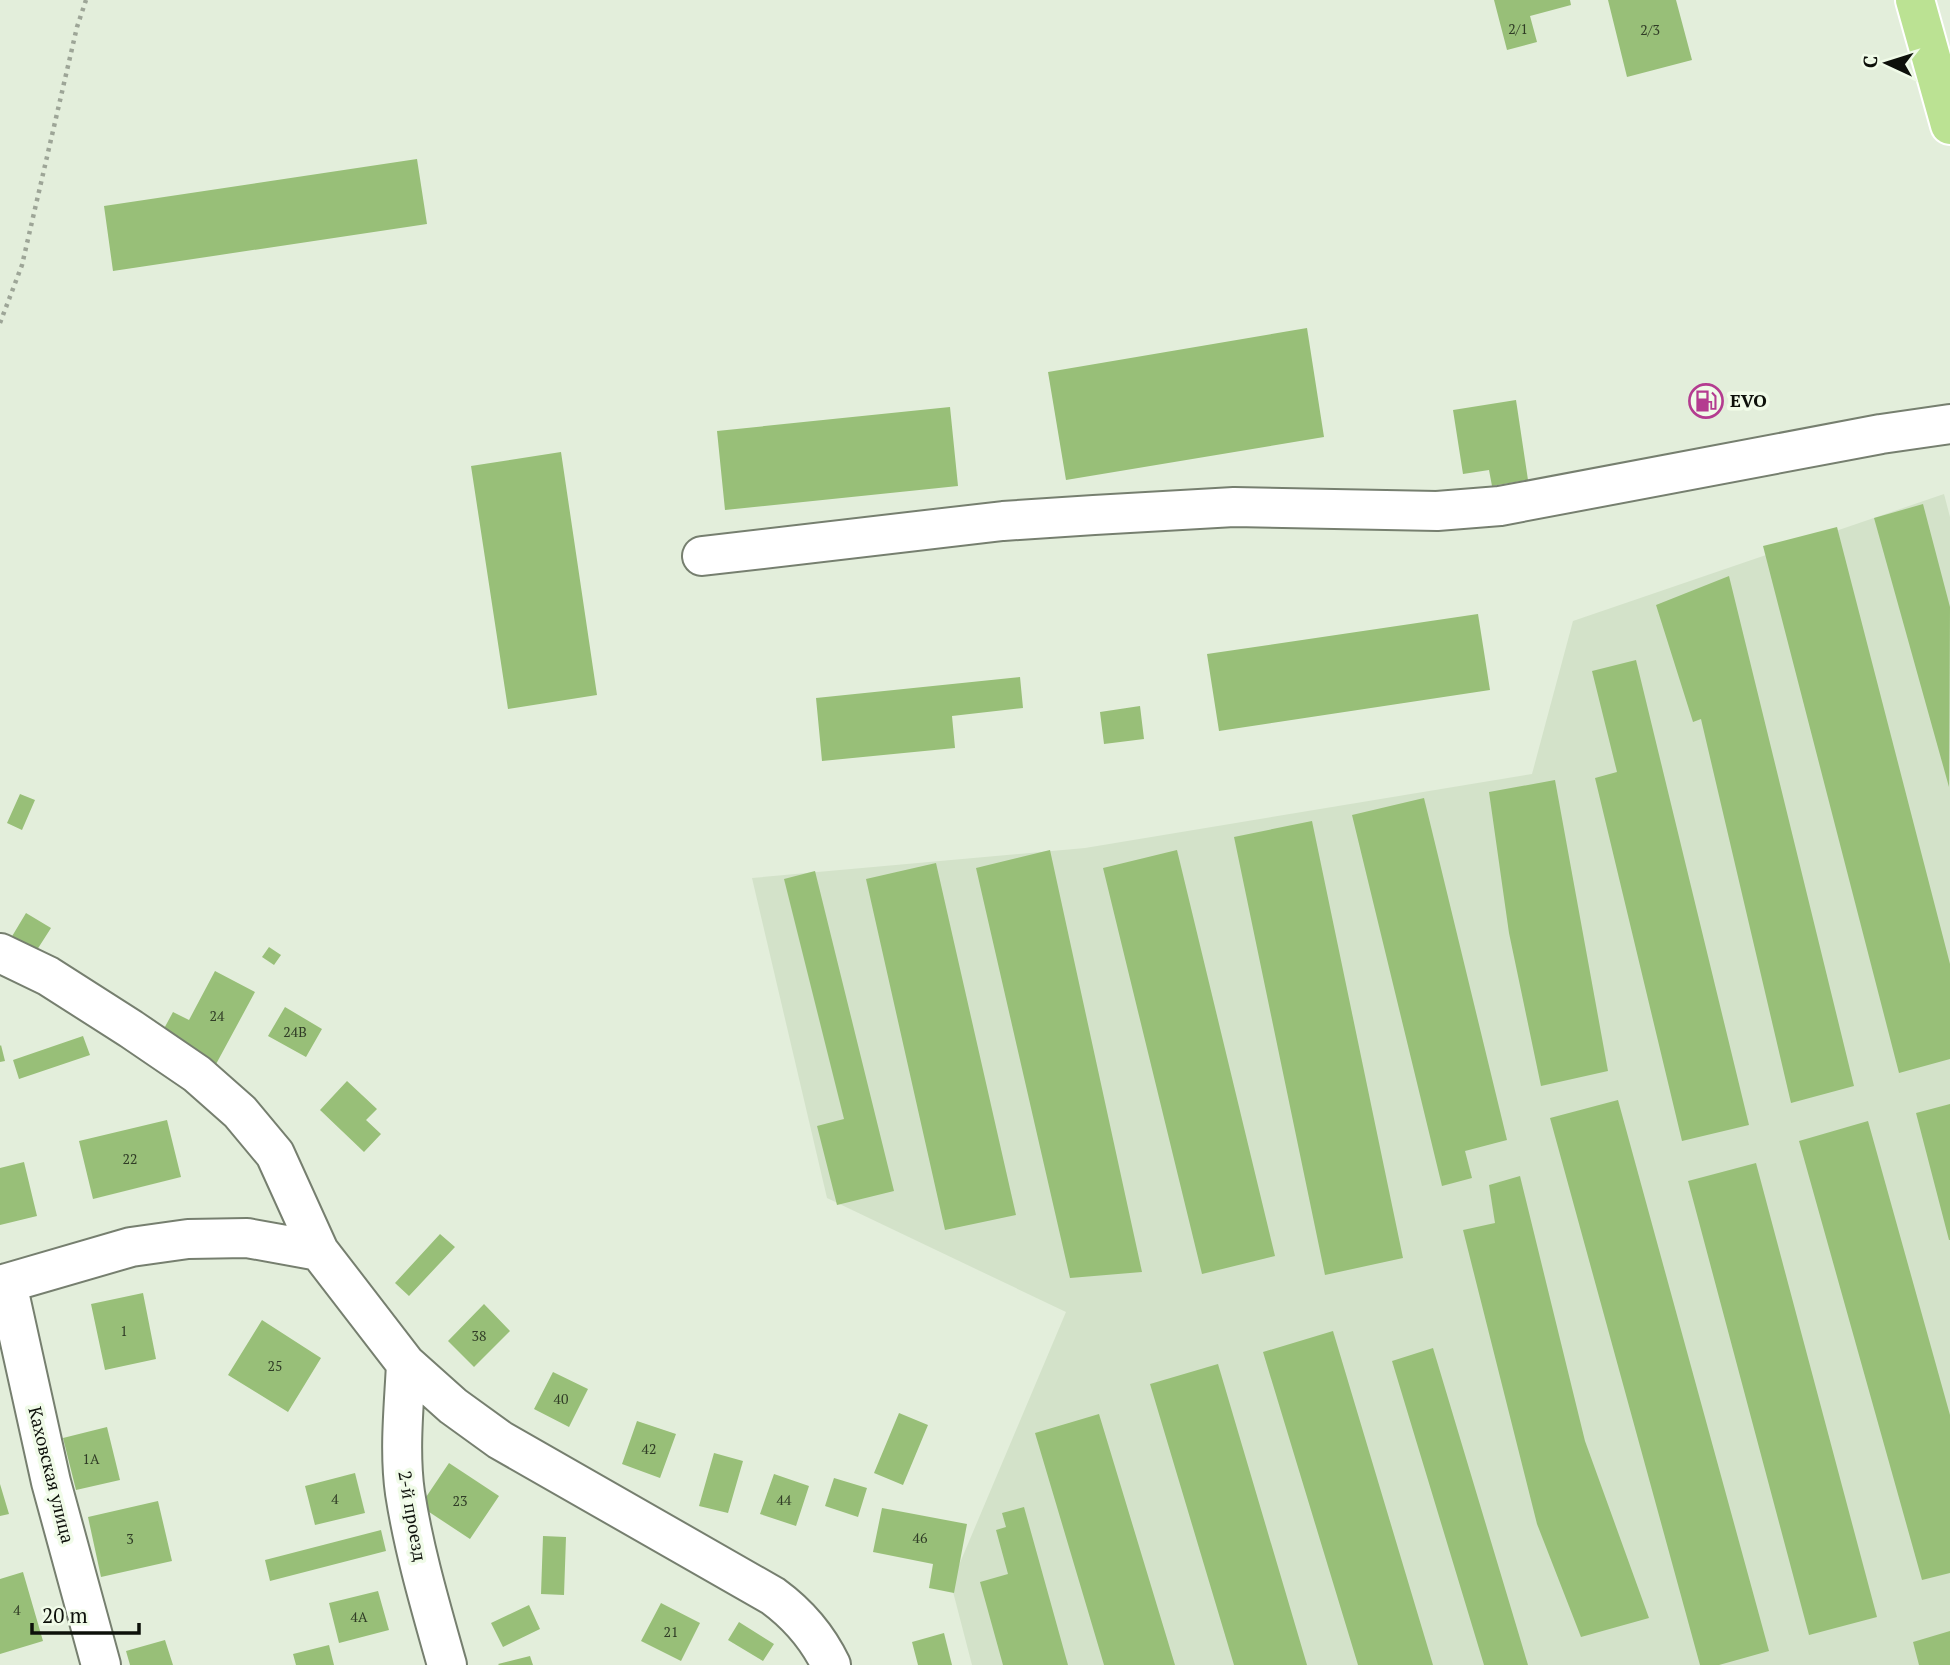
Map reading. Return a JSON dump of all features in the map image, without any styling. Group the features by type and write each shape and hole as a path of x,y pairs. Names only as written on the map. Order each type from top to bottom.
{"main road":[{"path":"1915,0 1950,125"}],"street":[{"path":"702,556 1003,521 1094,515 1234,507 1437,511 1500,506 1881,434 1950,424"},
{"path":"0,953 48,976 131,1029 197,1074 240,1112 275,1154 319,1251 406,1364 453,1406 500,1440 774,1595 809,1627 831,1665"},
{"path":"3,1284 131,1247 187,1239 247,1238 319,1251"},
{"name":"Каховская улица","path":"3,1284 51,1482 101,1665"},
{"name":"2-й проезд","path":"406,1364 403,1433 405,1491 424,1580 447,1665"}],"path":[{"path":"0,323 22,265 77,27 86,0"}],"shaded area":[{"path":"1944,494 1950,517 1950,1665 972,1665 951,1584 1066,1312 827,1198 752,878 1085,848 1532,774 1573,621"}],"building":[{"path":"1494,0 1570,0 1571,5 1530,16 1537,42 1507,50"},
{"path":"1608,0 1676,0 1692,60 1627,77"},
{"path":"417,159 427,224 113,271 104,206"},
{"path":"1307,328 1324,437 1066,480 1048,372"},
{"path":"1516,400 1528,480 1492,486 1489,470 1463,474 1453,410"},
{"path":"950,407 958,486 725,510 717,431"},
{"path":"561,452 597,695 508,709 471,466"},
{"path":"1923,504 1950,607 1949,787 1874,518"},
{"path":"1837,527 1950,964 1950,1059 1899,1073 1763,546"},
{"path":"1729,576 1854,1086 1791,1103 1701,719 1693,722 1656,605"},
{"path":"1478,614 1490,690 1219,731 1207,654"},
{"path":"1636,660 1749,1125 1682,1141 1595,778 1617,772 1592,671"},
{"path":"1020,677 1023,708 952,716 955,748 822,761 816,698"},
{"path":"1140,706 1144,739 1104,744 1100,712"},
{"path":"1555,780 1608,1071 1541,1086 1509,933 1489,792"},
{"path":"20,794 35,800 22,830 7,823"},
{"path":"1424,798 1507,1140 1465,1151 1472,1178 1442,1186 1352,815"},
{"path":"1312,821 1403,1258 1325,1275 1234,837"},
{"path":"1050,850 1142,1272 1070,1278 976,868"},
{"path":"1177,850 1275,1256 1202,1274 1103,868"},
{"path":"936,863 1016,1215 945,1230 866,879"},
{"path":"815,871 894,1191 837,1205 817,1126 844,1119 784,879"},
{"path":"26,913 51,928 35,953 11,938"},
{"path":"269,947 281,955 274,965 262,957"},
{"path":"215,971 255,992 215,1066 160,1036 173,1012 189,1020"},
{"path":"285,1007 322,1029 306,1057 268,1036"},
{"path":"83,1036 90,1055 19,1079 13,1060"},
{"path":"0,1046 5,1061 0,1062"},
{"path":"347,1081 377,1109 366,1120 381,1134 364,1152 320,1110"},
{"path":"1618,1100 1769,1651 1719,1665 1700,1665 1550,1118"},
{"path":"1950,1104 1950,1240 1949,1240 1916,1113"},
{"path":"167,1120 181,1177 93,1199 79,1141"},
{"path":"1868,1121 1950,1415 1950,1573 1922,1580 1799,1141"},
{"path":"24,1162 37,1216 0,1225 0,1168"},
{"path":"1756,1163 1877,1617 1809,1635 1688,1181"},
{"path":"1520,1176 1585,1441 1649,1618 1581,1637 1537,1524 1463,1230 1495,1223 1489,1185"},
{"path":"440,1234 455,1247 409,1296 395,1283"},
{"path":"143,1293 156,1359 105,1370 91,1304"},
{"path":"484,1304 510,1331 474,1367 448,1341"},
{"path":"262,1320 321,1358 288,1412 228,1375"},
{"path":"1333,1331 1433,1665 1358,1665 1263,1352"},
{"path":"1433,1348 1528,1665 1484,1665 1392,1361"},
{"path":"1218,1364 1307,1665 1234,1665 1150,1384"},
{"path":"553,1372 588,1389 569,1427 534,1409"},
{"path":"899,1413 928,1425 903,1485 874,1473"},
{"path":"1099,1414 1175,1665 1104,1665 1035,1433"},
{"path":"637,1421 676,1434 660,1478 622,1464"},
{"path":"107,1427 120,1480 76,1490 63,1438"},
{"path":"714,1453 743,1461 728,1513 699,1506"},
{"path":"449,1463 499,1496 470,1539 420,1506"},
{"path":"355,1473 365,1513 315,1525 305,1486"},
{"path":"774,1474 809,1486 796,1526 760,1514"},
{"path":"834,1478 867,1488 858,1517 825,1506"},
{"path":"0,1484 9,1514 0,1516"},
{"path":"158,1501 172,1561 101,1577 88,1517"},
{"path":"1024,1507 1068,1665 1003,1665 980,1582 1008,1574 996,1530 1006,1527 1002,1513"},
{"path":"882,1508 967,1524 954,1593 929,1588 933,1564 873,1552"},
{"path":"381,1530 386,1551 270,1581 265,1560"},
{"path":"543,1536 566,1537 564,1595 541,1594"},
{"path":"23,1572 43,1641 0,1654 0,1579"},
{"path":"378,1591 389,1630 339,1643 329,1603"},
{"path":"661,1603 700,1623 681,1661 641,1641"},
{"path":"529,1605 540,1629 503,1647 491,1623"},
{"path":"739,1622 774,1644 763,1661 728,1640"},
{"path":"1950,1631 1950,1665 1919,1665 1913,1642"},
{"path":"944,1633 952,1665 918,1665 912,1642"},
{"path":"165,1640 173,1665 130,1665 126,1651"},
{"path":"329,1645 334,1665 296,1665 293,1654"},
{"path":"530,1656 533,1665 498,1664"}],"place":[{"name":"EVO","path":"1706,401"}]}
